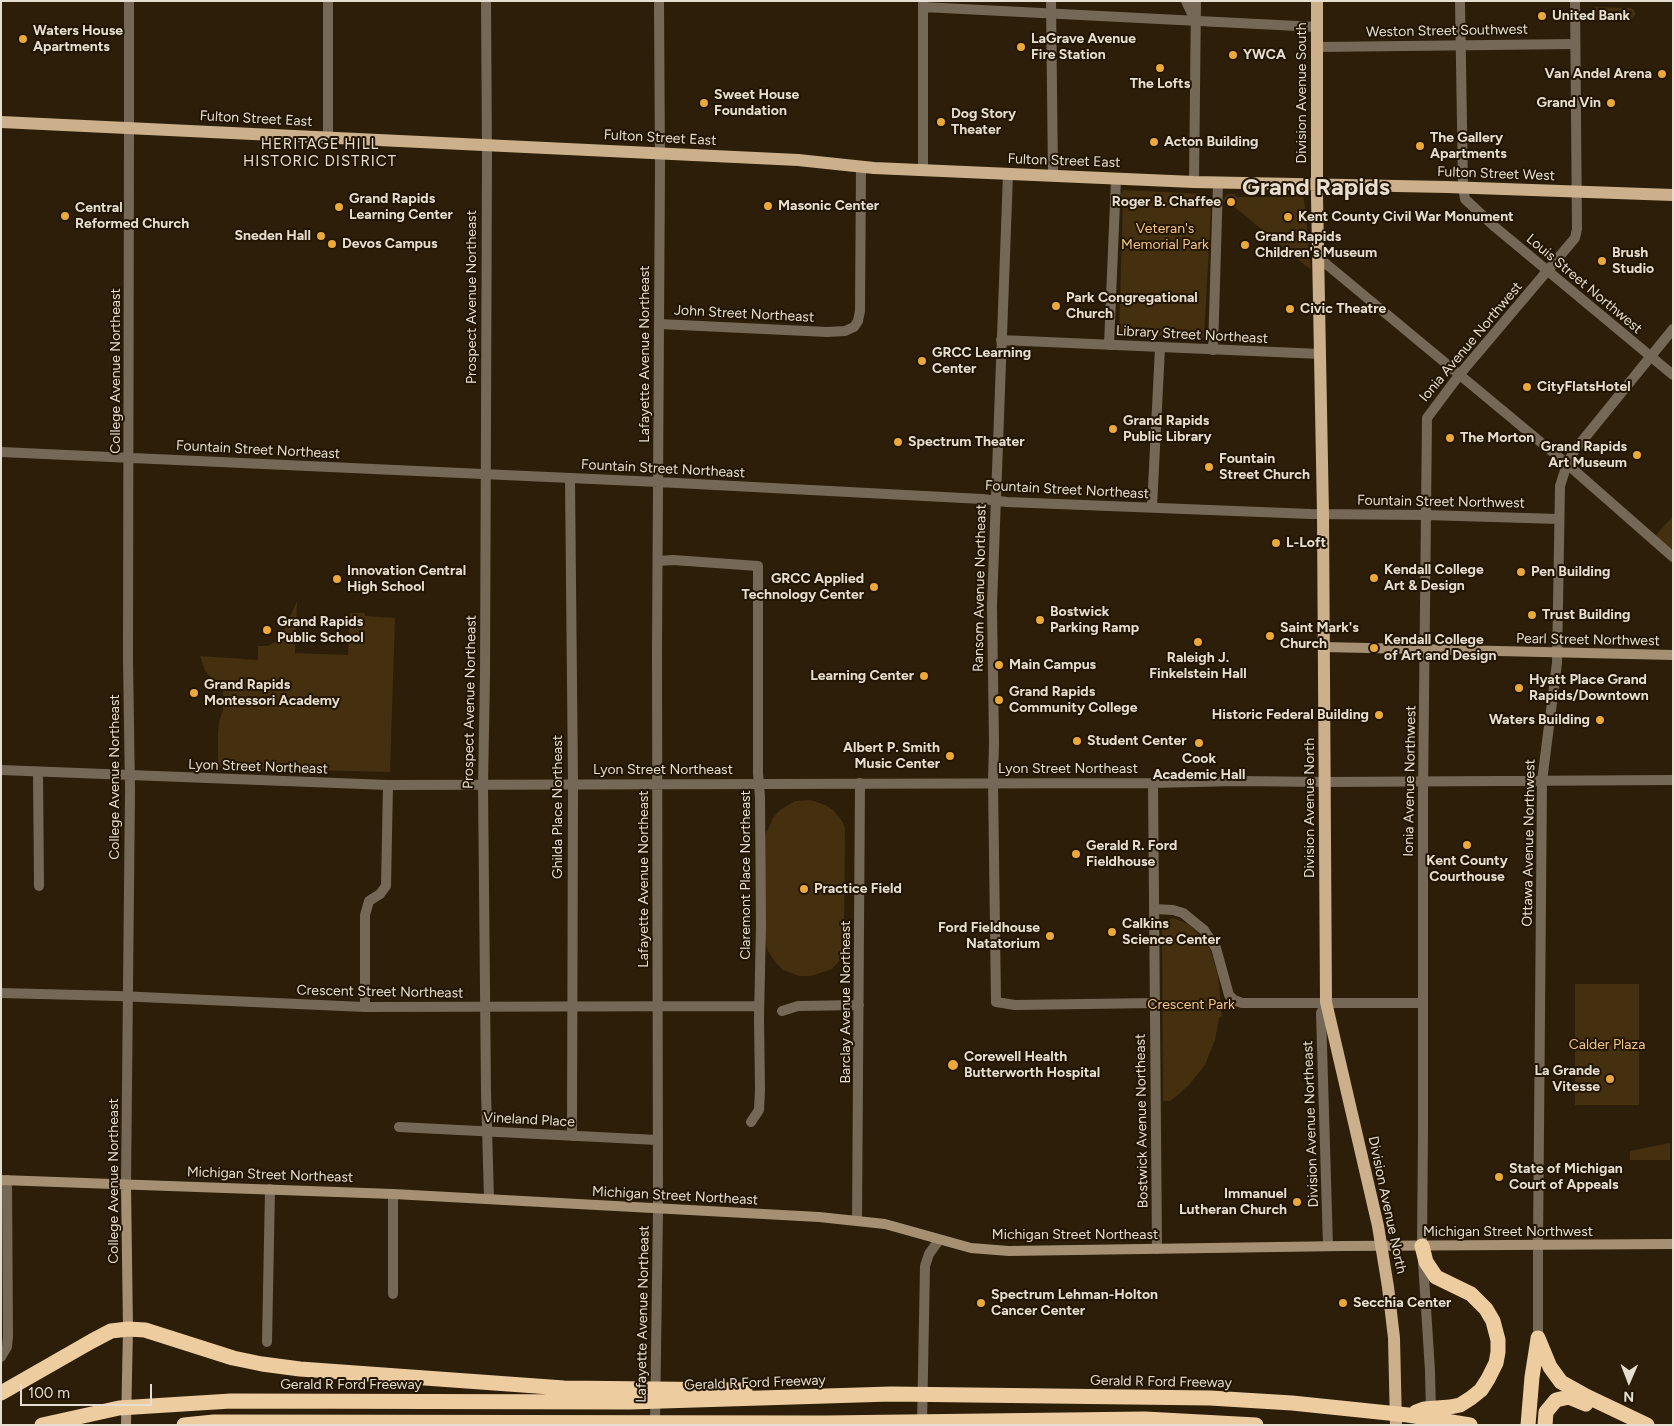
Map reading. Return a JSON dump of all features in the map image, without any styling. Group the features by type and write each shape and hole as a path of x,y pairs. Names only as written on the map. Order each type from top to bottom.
{"highway":[{"path":"1402,1420 1424,1409 1460,1405 1481,1390 1496,1363 1498,1340 1493,1321 1478,1300 1471,1294 1436,1277 1415,1246"},
{"path":"1,1393 92,1341 111,1332 128,1329 145,1330 233,1358 282,1367 564,1388 630,1396"},
{"path":"1528,1425 1532,1377 1538,1338"},
{"path":"1538,1338 1550,1367 1561,1382 1647,1425"},
{"name":"Gerald R Ford Freeway","path":"42,1425 119,1408 231,1401 891,1394 1210,1398 1292,1403 1402,1420 1470,1425"},
{"path":"1545,1425 1546,1412 1552,1404 1562,1397 1569,1397 1627,1425"},
{"path":"184,1425 214,1422 597,1424 1145,1419 1256,1425"},
{"path":"825,1423 883,1425"}],"main road":[{"name":"Division Avenue South","path":"1317,1 1317,184"},
{"name":"Fulton Street East","path":"1,122 798,160 923,170 1218,183 1317,184"},
{"name":"Fulton Street West","path":"1317,184 1673,195"},
{"name":"Division Avenue North","path":"1317,184 1323,514 1326,1002 1378,1226 1388,1287 1402,1420"},
{"name":"Pearl Street Northwest","path":"1324,647 1673,655"},
{"name":"Michigan Street Northeast","path":"4,1180 393,1194 819,1217 885,1224 970,1248 1009,1251 1344,1246"},
{"name":"College Avenue Northeast","path":"126,1185 128,1329 126,1425"},
{"name":"Michigan Street Northwest","path":"1344,1246 1673,1244"}],"street":[{"name":"College Avenue Northeast","path":"126,1185 130,776 128,660 129,1"},
{"path":"328,1 328,138"},
{"name":"Prospect Avenue Northeast","path":"486,1 486,474 483,785 489,1199"},
{"name":"Lafayette Avenue Northeast","path":"655,1425 658,1209 659,1"},
{"path":"1051,1 1053,176"},
{"path":"1186,1 1196,21"},
{"path":"1194,182 1196,1"},
{"path":"1460,1 1463,188"},
{"name":"Ionia Avenue Northwest","path":"1431,1425 1430,1371 1415,1246 1423,1003 1426,418 1460,374 1575,238 1577,229 1575,1"},
{"path":"923,170 923,4 1051,14 1318,27"},
{"name":"Weston Street Southwest","path":"1318,47 1575,44"},
{"name":"John Street Northeast","path":"659,324 828,332 854,327 858,321 860,311 861,166"},
{"name":"Ransom Avenue Northeast","path":"1008,174 992,605 996,1002 1015,1005 1155,1003"},
{"path":"1108,345 1116,178"},
{"path":"1213,350 1218,183"},
{"name":"Louis Street Northwest","path":"1463,188 1465,199 1495,227 1673,376"},
{"path":"1319,258 1567,464 1673,557"},
{"name":"Ottawa Avenue Northwest","path":"1538,1338 1542,781 1557,653 1560,486 1567,464 1574,451 1649,356 1673,329"},
{"name":"Library Street Northeast","path":"1001,340 1321,354"},
{"path":"1152,507 1160,348"},
{"name":"Fountain Street Northeast","path":"1,452 658,482 995,501 1323,514"},
{"name":"Ghilda Place Northeast","path":"570,478 573,784 572,1136"},
{"name":"Fountain Street Northwest","path":"1323,514 1559,519"},
{"name":"Claremont Place Northeast","path":"658,561 671,560 758,566 761,925 759,1110 752,1122"},
{"name":"Lyon Street Northeast","path":"1,770 388,785 1673,780"},
{"path":"38,772 39,886"},
{"name":"Bostwick Avenue Northeast","path":"1153,782 1157,1248"},
{"name":"Barclay Avenue Northeast","path":"857,1221 860,783"},
{"path":"365,1007 365,914 369,901 380,894 386,886 388,785"},
{"path":"1154,909 1173,910 1184,913 1204,930 1216,948 1229,995 1234,1000 1242,1003 1423,1003"},
{"name":"Crescent Street Northeast","path":"1,993 129,996 365,1007 759,1006"},
{"name":"Division Avenue Northeast","path":"1326,1002 1321,1013 1328,1246"},
{"path":"782,1011 798,1006 859,1005"},
{"name":"Vineland Place","path":"399,1126 657,1140"},
{"path":"1,1357 7,1347 8,1336 4,1180"},
{"path":"267,1342 270,1189"},
{"path":"393,1194 393,1294"},
{"path":"922,1425 925,1266 929,1254 939,1240"}],"green space":[{"path":"1595,7 1631,8 1636,14 1631,20 1596,20 1592,18 1590,13"},
{"name":"Veteran's Memorial Park","path":"1124,190 1204,194 1208,198 1211,211 1204,338 1119,334 1123,200 1120,198"},
{"path":"1227,194 1235,194 1237,197 1282,197 1285,194 1303,197 1311,270 1237,209 1224,202 1223,199"},
{"path":"1673,516 1673,551 1655,536"},
{"path":"297,601 295,653 348,655 350,613 365,613 365,616 395,618 390,772 218,768 218,733 223,710 223,684 212,678 205,671 200,656 258,660 258,646 268,646 280,639"},
{"name":"Practice Field","path":"811,800 833,810 845,828 844,952 841,959 832,969 811,976 799,976 783,970 776,963 768,951 765,942 765,836 773,818 780,810 795,801"},
{"name":"Crescent Park","path":"1173,918 1188,924 1210,949 1218,975 1222,1016 1219,1018 1215,1040 1205,1065 1179,1094 1170,1101 1163,1101 1162,928 1164,922"},
{"name":"Calder Plaza","path":"1575,984 1639,984 1639,1105 1575,1105"},
{"path":"1670,1143 1670,1160 1630,1160 1630,1151"}],"place":[{"name":"United Bank","path":"1542,16"},
{"name":"Waters House Apartments","path":"23,39"},
{"name":"LaGrave Avenue Fire Station","path":"1021,47"},
{"name":"YWCA","path":"1233,55"},
{"name":"The Lofts","path":"1160,68"},
{"name":"Van Andel Arena","path":"1662,74"},
{"name":"Sweet House Foundation","path":"704,103"},
{"name":"Grand Vin","path":"1611,103"},
{"name":"Dog Story Theater","path":"941,122"},
{"name":"Acton Building","path":"1154,142"},
{"name":"The Gallery Apartments","path":"1420,146"},
{"name":"Roger B. Chaffee","path":"1231,202"},
{"name":"Masonic Center","path":"768,206"},
{"name":"Grand Rapids Learning Center","path":"339,207"},
{"name":"Central Reformed Church","path":"65,216"},
{"name":"Kent County Civil War Monument","path":"1288,217"},
{"name":"Sneden Hall","path":"321,236"},
{"name":"Devos Campus","path":"332,244"},
{"name":"Grand Rapids Children's Museum","path":"1245,245"},
{"name":"Brush Studio","path":"1602,261"},
{"name":"Park Congregational Church","path":"1056,306"},
{"name":"Civic Theatre","path":"1290,309"},
{"name":"GRCC Learning Center","path":"922,361"},
{"name":"CityFlatsHotel","path":"1527,387"},
{"name":"Grand Rapids Public Library","path":"1113,429"},
{"name":"The Morton","path":"1450,438"},
{"name":"Spectrum Theater","path":"898,442"},
{"name":"Grand Rapids Art Museum","path":"1637,455"},
{"name":"Fountain Street Church","path":"1209,467"},
{"name":"L-Loft","path":"1276,543"},
{"name":"Pen Building","path":"1521,572"},
{"name":"Kendall College Art & Design","path":"1374,578"},
{"name":"Innovation Central High School","path":"337,579"},
{"name":"GRCC Applied Technology Center","path":"874,587"},
{"name":"Trust Building","path":"1532,615"},
{"name":"Bostwick Parking Ramp","path":"1040,620"},
{"name":"Grand Rapids Public School","path":"267,630"},
{"name":"Saint Mark's Church","path":"1270,636"},
{"name":"Raleigh J. Finkelstein Hall","path":"1198,642"},
{"name":"Kendall College of Art and Design","path":"1374,648"},
{"name":"Main Campus","path":"999,665"},
{"name":"Learning Center","path":"924,676"},
{"name":"Hyatt Place Grand Rapids/Downtown","path":"1519,688"},
{"name":"Grand Rapids Montessori Academy","path":"194,693"},
{"name":"Grand Rapids Community College","path":"999,700"},
{"name":"Historic Federal Building","path":"1379,715"},
{"name":"Waters Building","path":"1600,720"},
{"name":"Student Center","path":"1077,741"},
{"name":"Cook Academic Hall","path":"1199,743"},
{"name":"Albert P. Smith Music Center","path":"950,756"},
{"name":"Kent County Courthouse","path":"1467,845"},
{"name":"Gerald R. Ford Fieldhouse","path":"1076,854"},
{"name":"Practice Field","path":"804,889"},
{"name":"Calkins Science Center","path":"1112,932"},
{"name":"Ford Fieldhouse Natatorium","path":"1050,936"},
{"name":"Corewell Health Butterworth Hospital","path":"953,1065"},
{"name":"La Grande Vitesse","path":"1610,1079"},
{"name":"State of Michigan Court of Appeals","path":"1499,1177"},
{"name":"Immanuel Lutheran Church","path":"1297,1202"},
{"name":"Spectrum Lehman-Holton Cancer Center","path":"981,1303"},
{"name":"Secchia Center","path":"1343,1303"}],"district":[{"name":"HERITAGE HILL HISTORIC DISTRICT","path":"320,154"},
{"name":"Grand Rapids","path":"1316,188"}]}
